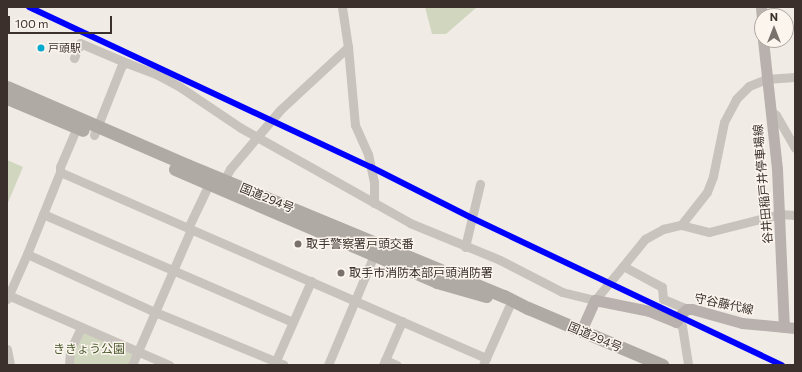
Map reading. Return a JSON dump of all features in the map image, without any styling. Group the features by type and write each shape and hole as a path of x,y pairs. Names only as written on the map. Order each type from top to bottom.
{"highway":[{"name":"国道294号","path":"7,87 209,184 376,250"},
{"name":"国道294号","path":"7,98 77,127 96,130 224,180 376,250 437,282 528,308 662,365"}],"main road":[{"name":"谷井田稲戸井停車場線","path":"764,48 766,78 791,329"},
{"path":"581,331 595,300 649,311 676,322"},
{"name":"守谷藤代線","path":"676,322 687,309 742,323 791,329"}],"street":[{"path":"342,7 348,47 355,125 368,154 374,182 374,203"},
{"path":"74,58 80,43 156,74 180,87 257,137 410,223 465,247 500,260 562,292 595,300 645,239 663,229 681,225 709,232 780,214 795,215"},
{"path":"224,180 230,169 280,110 348,47"},
{"path":"96,130 121,67 123,64 127,63"},
{"path":"681,225 707,192 713,176 724,122 736,99 749,86 766,78 795,78"},
{"path":"770,110 776,115 795,148"},
{"path":"77,127 27,254 8,297 169,365"},
{"path":"60,172 402,321 485,361 511,302"},
{"path":"132,365 209,184"},
{"path":"465,247 480,184"},
{"path":"43,214 173,269 292,322"},
{"path":"328,365 376,250"},
{"path":"27,254 155,312 278,364 292,322 310,281"},
{"path":"623,266 662,287 663,299 687,309"},
{"path":"397,365 384,362 402,321"},
{"path":"676,322 682,326 688,365"},
{"path":"69,365 70,351 81,327"},
{"path":"7,349 10,365"}],"green space":[{"path":"425,7 477,7 446,34 432,34"},
{"path":"7,160 23,167 7,205"},
{"name":"ききょう公園","path":"81,327 138,351 132,365 69,365"}],"transit line":[{"path":"29,7 371,167 472,218 782,365"}],"place":[{"name":"戸頭駅","path":"41,48"},
{"name":"取手警察署戸頭交番","path":"298,244"},
{"name":"取手市消防本部戸頭消防署","path":"341,273"}]}
